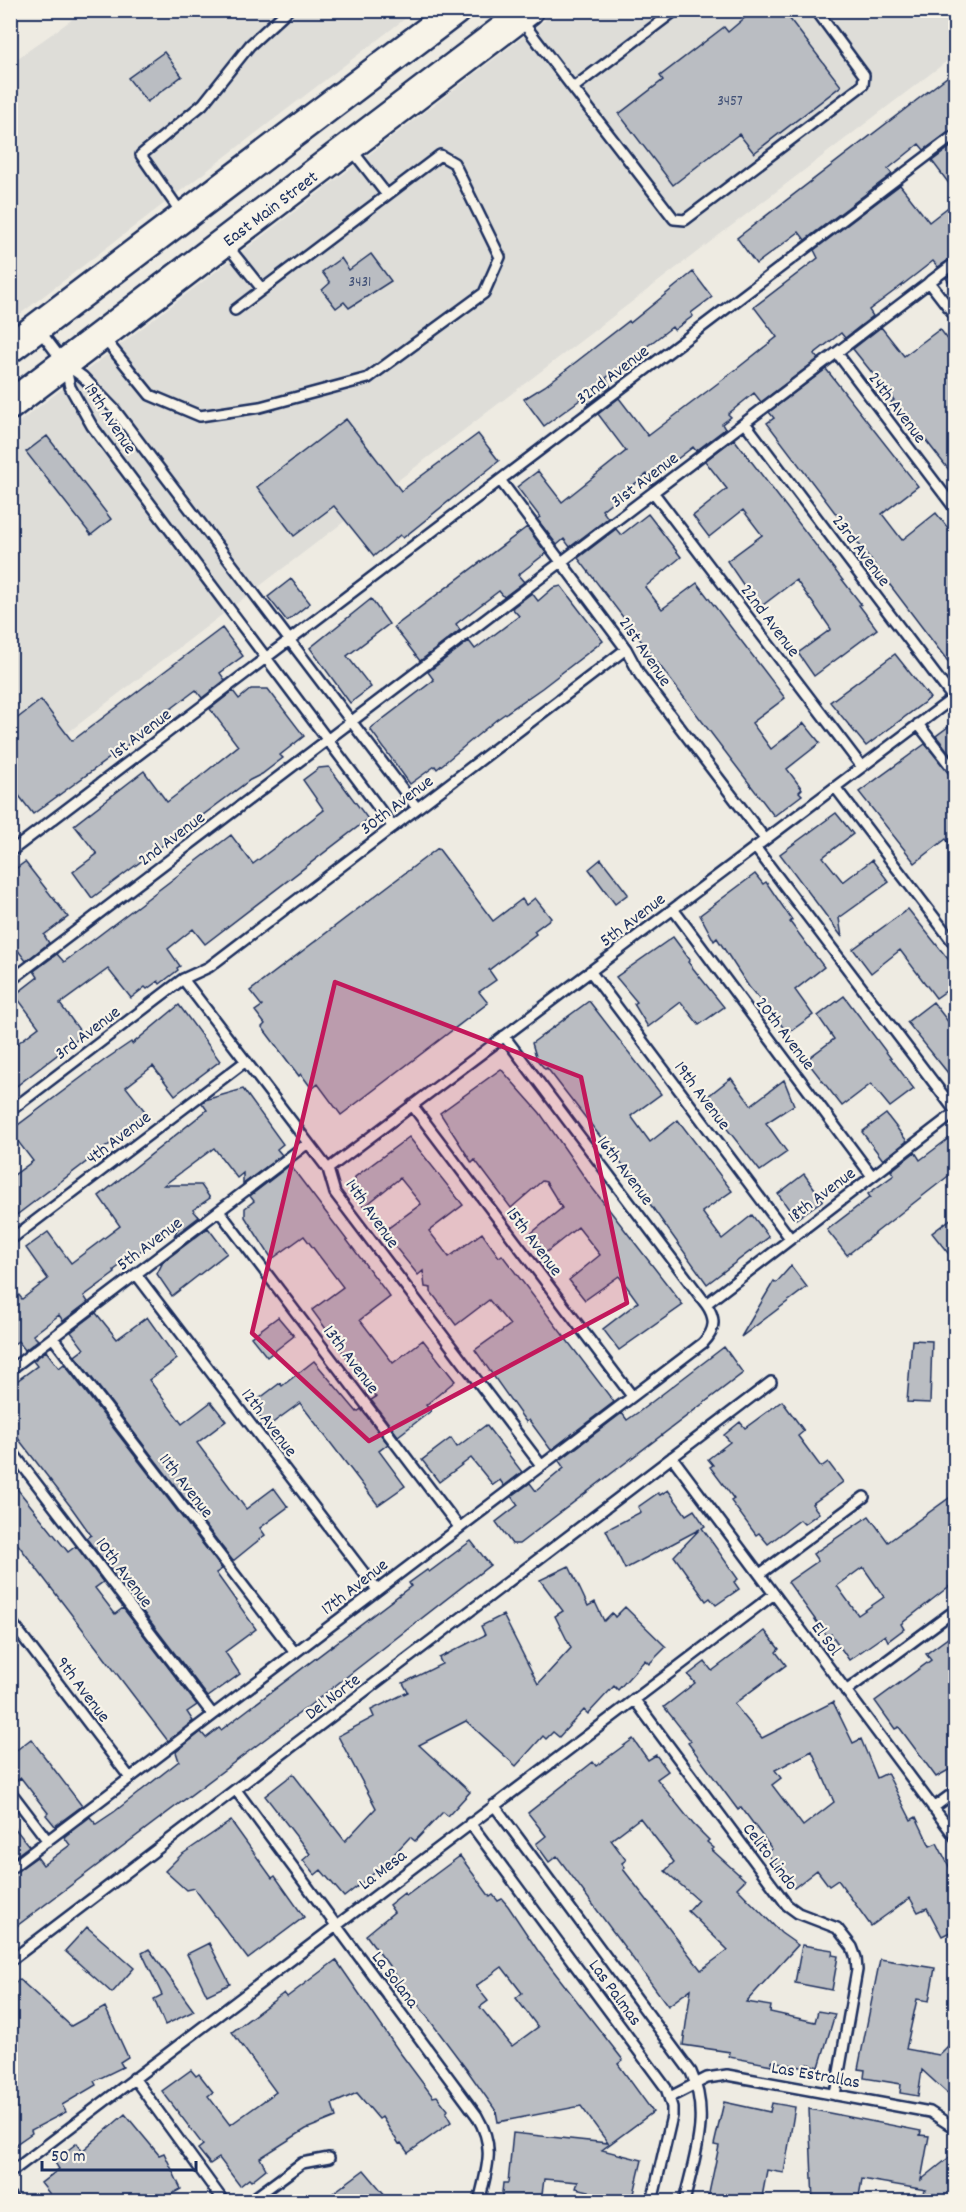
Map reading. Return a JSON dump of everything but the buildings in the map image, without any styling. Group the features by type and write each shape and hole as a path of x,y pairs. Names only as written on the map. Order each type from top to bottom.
{"main road":[{"path":"10,348 456,10"},
{"name":"East Main Street","path":"10,405 524,14"}],"lane":[{"path":"184,217 141,155 203,104 250,45 288,10"},
{"path":"573,88 676,10"},
{"path":"524,14 573,88 675,219 685,220 863,85 864,75 816,10"},
{"name":"32nd Avenue","path":"289,640 956,134"},
{"path":"350,147 387,195"},
{"path":"102,336 150,394 200,416 260,407 368,378 484,293 500,257 454,163 440,155 235,310"},
{"path":"225,242 262,289"},
{"name":"31st Avenue","path":"352,722 956,262"},
{"path":"929,282 956,317"},
{"path":"37,328 65,364"},
{"name":"24th Avenue","path":"837,352 956,510"},
{"name":"19th Avenue","path":"65,364 84,377 114,410 260,605 417,808"},
{"name":"19th Avenue","path":"65,364 70,387 92,426 393,827"},
{"name":"23rd Avenue","path":"744,423 954,697"},
{"name":"21st Avenue","path":"500,480 626,649 640,675 765,840"},
{"name":"22nd Avenue","path":"653,492 862,767"},
{"name":"1st Avenue","path":"10,852 289,640"},
{"name":"30th Avenue","path":"183,979 209,968 626,649"},
{"name":"5th Avenue","path":"328,1169 954,697"},
{"name":"2nd Avenue","path":"10,981 352,722"},
{"path":"918,724 956,773"},
{"path":"835,787 956,946"},
{"path":"755,847 956,1112"},
{"name":"20th Avenue","path":"673,909 872,1176"},
{"name":"19th Avenue","path":"590,971 790,1238"},
{"name":"14th Avenue","path":"183,979 328,1169 335,1193 541,1464"},
{"name":"3rd Avenue","path":"10,1111 183,979"},
{"name":"16th Avenue","path":"504,1036 706,1304 711,1311 714,1326"},
{"name":"4th Avenue","path":"10,1240 246,1061"},
{"name":"15th Avenue","path":"412,1106 632,1396"},
{"name":"18th Avenue","path":"706,1304 956,1112"},
{"name":"5th Avenue","path":"10,1370 308,1143"},
{"name":"13th Avenue","path":"219,1211 459,1527"},
{"name":"12th Avenue","path":"136,1274 377,1590"},
{"name":"17th Avenue","path":"10,1869 703,1343 714,1326"},
{"name":"11th Avenue","path":"52,1338 295,1653"},
{"name":"Del Norte","path":"10,1961 771,1382"},
{"name":"10th Avenue","path":"10,1449 213,1715"},
{"name":"El Sol","path":"672,1457 956,1838"},
{"path":"760,1574 864,1497"},
{"name":"La Mesa","path":"10,2173 774,1594"},
{"path":"846,1691 950,1614"},
{"name":"9th Avenue","path":"10,1620 130,1778"},
{"name":"Celito Lindo","path":"634,1699 787,1905 798,1913 837,1929 852,1947 857,1970 835,2095"},
{"name":"La Solana","path":"236,1790 484,2128 490,2150 479,2202"},
{"path":"10,1791 48,1841"},
{"path":"933,1808 956,1791"},
{"path":"494,1805 684,2061 696,2082 700,2095 701,2121 684,2202"},
{"name":"Las Palmas","path":"470,1823 660,2080 670,2097"},
{"name":"Las Estrallas","path":"670,2097 696,2082 717,2075 727,2075 930,2112 956,2129"},
{"path":"134,2079 224,2202"},
{"path":"652,2202 672,2116 670,2097"},
{"path":"249,2202 302,2163 329,2158"},
{"path":"10,2196 15,2202"}],"highlighted area":[{"path":"335,982 581,1077 627,1303 369,1441 252,1333"}],"shaded area":[{"path":"84,11 415,11 11,321 11,63"},
{"path":"557,11 955,11 955,55 11,776 11,428"}]}
